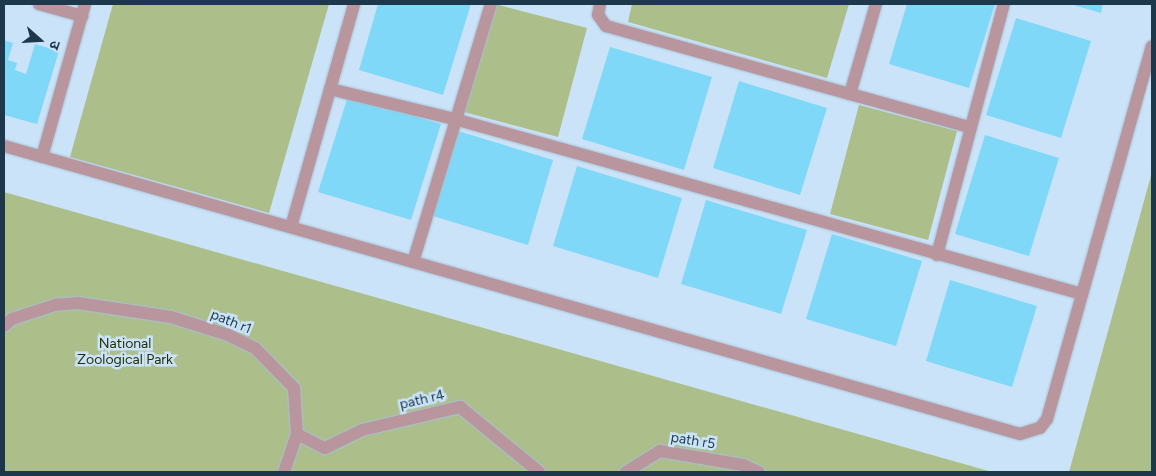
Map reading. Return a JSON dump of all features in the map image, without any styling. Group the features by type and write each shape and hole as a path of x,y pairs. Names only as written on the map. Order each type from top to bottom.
{"street":[{"path":"39,4 82,16"},
{"path":"42,157 85,4"},
{"path":"291,227 354,4"},
{"path":"413,262 458,120 491,4"},
{"path":"600,4 598,15 606,26 970,126"},
{"path":"850,94 876,4"},
{"path":"938,255 970,126 1004,4"},
{"path":"4,146 1020,434 1040,428 1047,419 1152,46"},
{"path":"330,89 458,120 1082,294"},
{"name":"path r1","path":"4,326 12,319 57,304 78,303 171,317 228,335 255,348 294,388 297,434 284,472"},
{"name":"path r4","path":"297,434 325,448 362,430 460,407 539,472"},
{"name":"path r5","path":"626,472 660,451 743,465 759,472"}],"green space":[{"path":"113,4 329,4 269,213 70,157"},
{"path":"495,4 587,28 558,137 460,111"},
{"path":"632,4 849,4 827,78 628,22"},
{"path":"859,105 957,131 928,240 830,214"},
{"path":"1152,172 1152,472 1069,472"},
{"name":"National Zoological Park","path":"4,192 992,472 4,472"}],"building":[{"path":"378,4 471,4 443,95 359,70"},
{"path":"907,4 995,4 969,88 889,64"},
{"path":"1070,4 1103,4 1101,13"},
{"path":"1016,18 1091,41 1061,138 986,115"},
{"path":"4,40 13,43 8,60 17,63 15,70 26,74 35,44 59,51 37,124 4,115"},
{"path":"610,47 712,77 684,170 582,139"},
{"path":"739,81 827,108 800,195 713,168"},
{"path":"348,96 441,124 411,220 318,192"},
{"path":"458,131 553,160 528,245 433,216"},
{"path":"985,135 1059,158 1029,256 955,234"},
{"path":"577,166 682,198 658,278 553,246"},
{"path":"706,200 807,230 781,314 681,284"},
{"path":"832,234 922,261 896,346 806,319"},
{"path":"950,280 1037,306 1012,387 926,361"}]}
